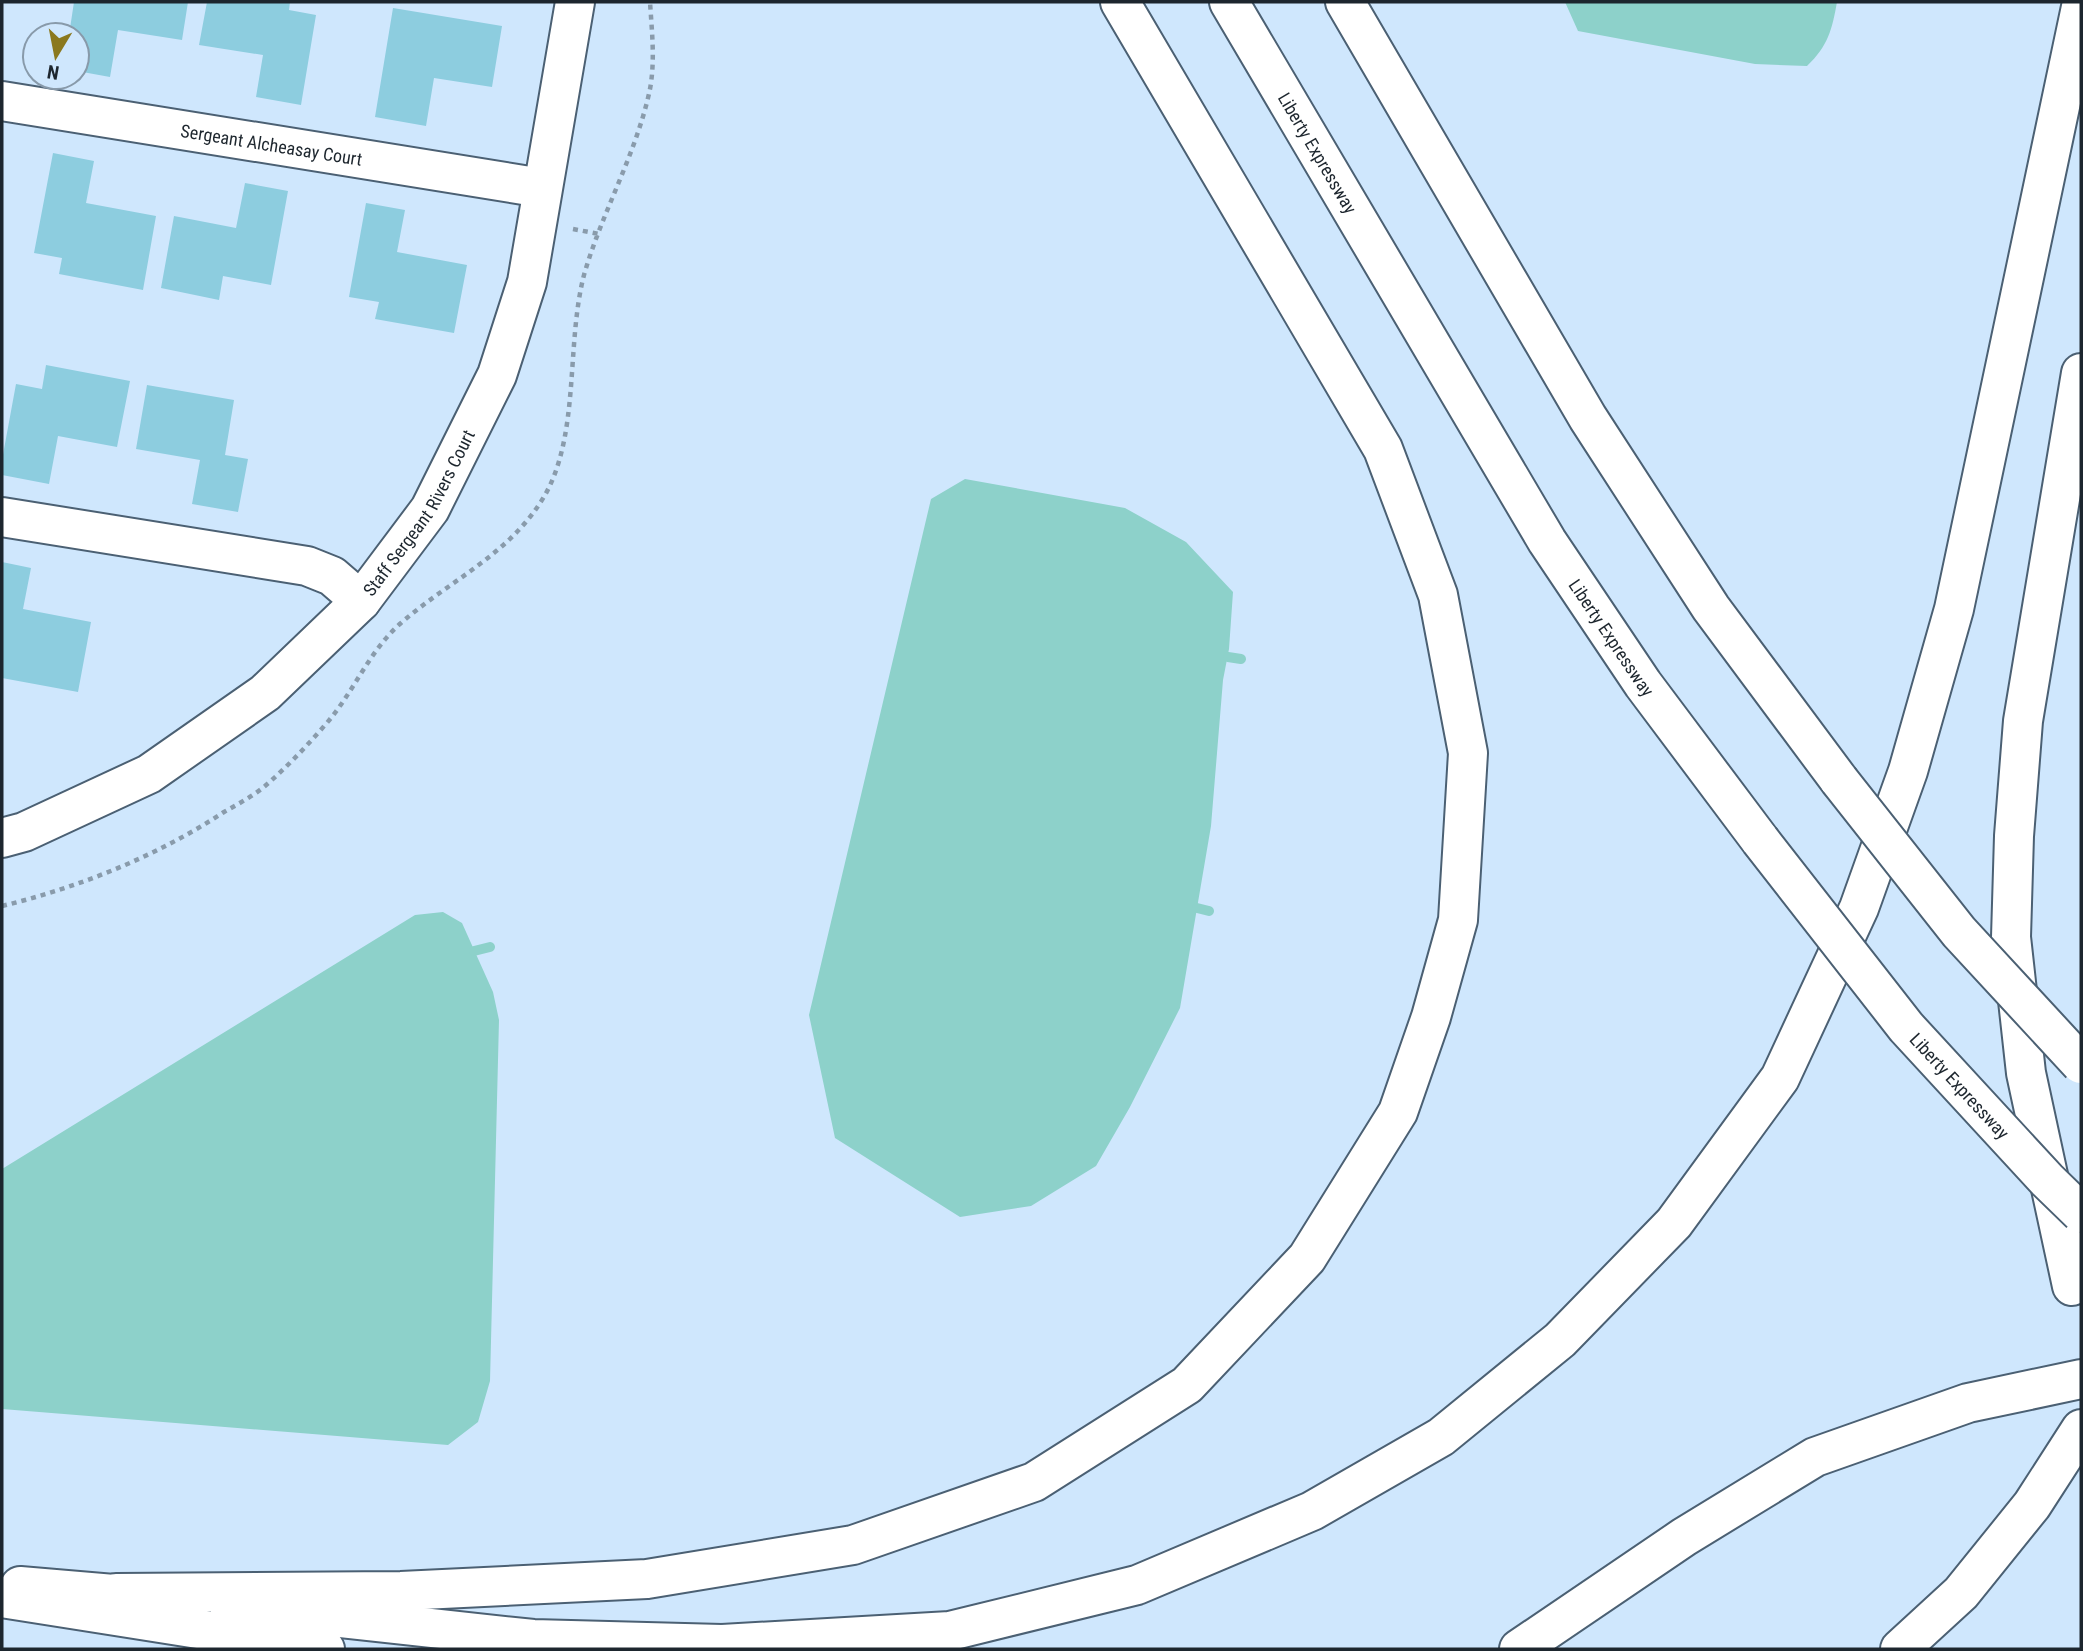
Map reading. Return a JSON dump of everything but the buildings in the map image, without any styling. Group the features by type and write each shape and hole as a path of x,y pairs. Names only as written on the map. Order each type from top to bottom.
{"main road":[{"name":"Staff Sergeant Rivers Court","path":"2,838 24,832 149,774 265,693 361,601 430,509 497,375 527,282 575,2"},
{"path":"116,1593 401,1591 648,1579 853,1545 1034,1482 1067,1462 1187,1385 1307,1258 1398,1112 1431,1017 1458,920 1468,753 1438,596 1383,449 1120,2"},
{"name":"Liberty Expressway","path":"1229,2 1547,541 1643,684 1906,1027 2047,1181 2081,1213"},
{"path":"1345,2 1588,418 1711,608 1839,780 1959,932 2081,1065"},
{"path":"2,1584 116,1593 533,1639 722,1644 950,1631 1136,1585 1312,1511 1441,1437 1560,1340 1674,1223 1780,1078 1859,908 1908,771 1954,609 2081,7"},
{"name":"Sergeant Alcheasay Court","path":"2,102 542,188"},
{"path":"2072,1286 2026,1073 2011,937 2014,836 2023,721 2081,373"},
{"path":"2,517 307,566 332,576 361,601"},
{"path":"1519,1649 1684,1537 1815,1457 1968,1403 2081,1379"},
{"path":"1900,1649 1961,1593 2032,1505 2081,1429"},
{"path":"2,1598 325,1649"}],"shaded area":[{"path":"1565,2 1837,2 1828,37 1820,52 1807,66 1755,64 1578,31"},
{"path":"965,479 1125,508 1186,542 1233,592 1211,826 1180,1008 1130,1107 1096,1166 1031,1206 960,1217 835,1138 809,1015 931,499"},
{"path":"443,912 462,923 493,992 499,1020 490,1381 478,1422 448,1445 2,1409 2,1169 415,915"}],"waterway":[{"path":"1228,657 1241,659"},
{"path":"1197,908 1209,911"},
{"path":"474,951 490,947"}]}
